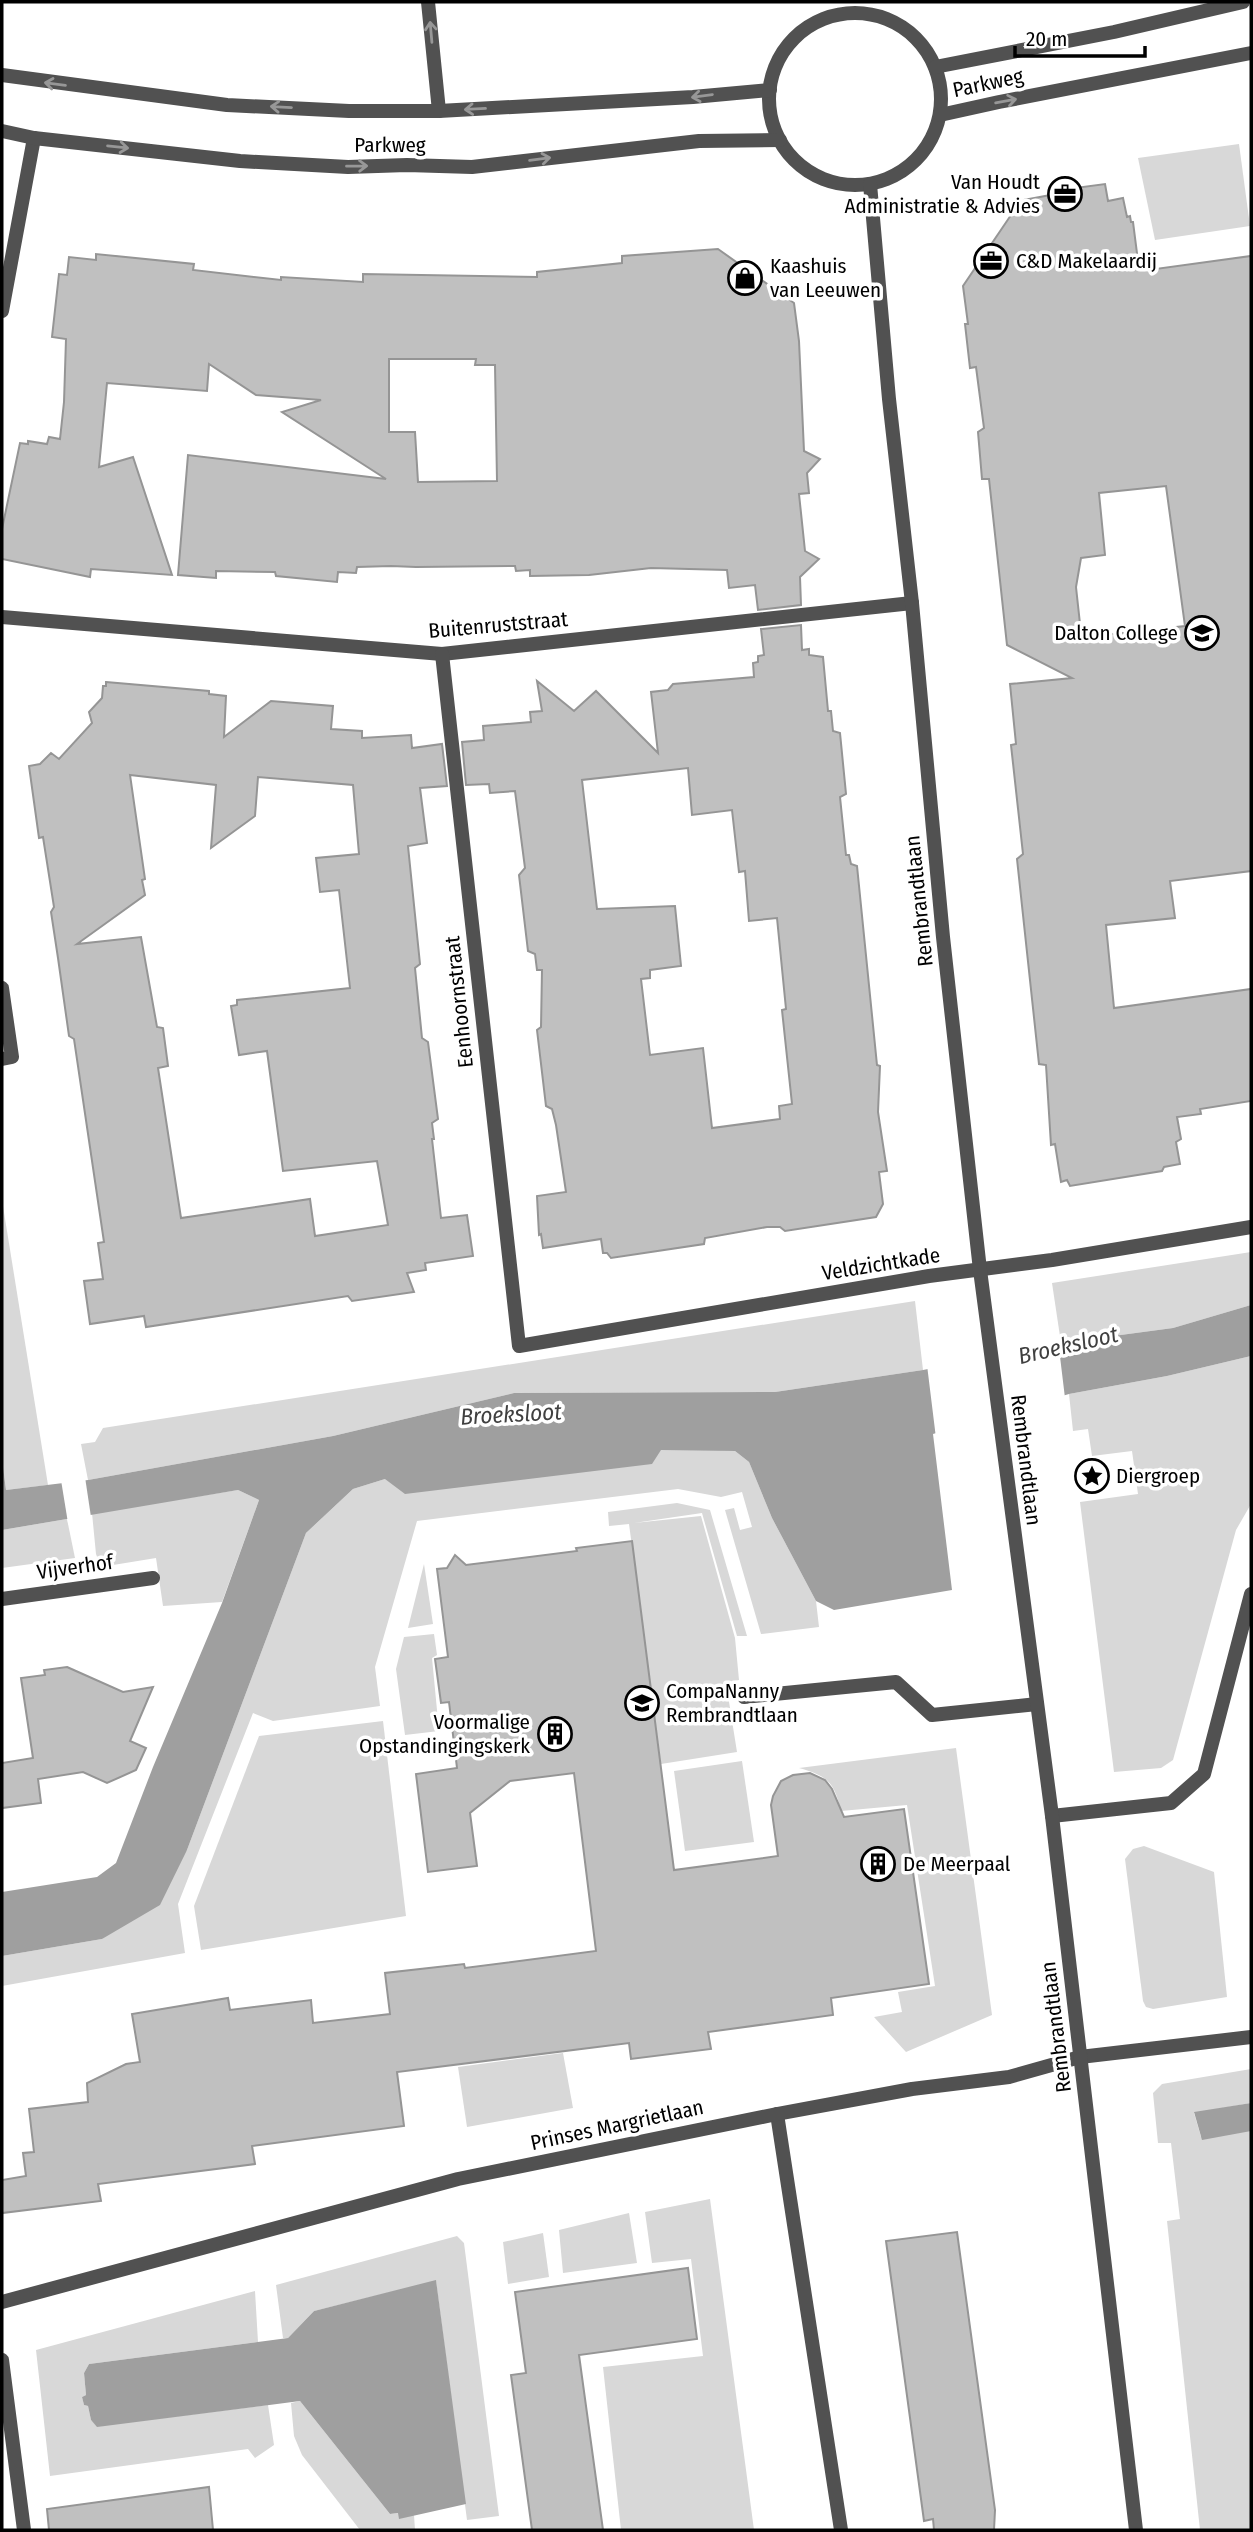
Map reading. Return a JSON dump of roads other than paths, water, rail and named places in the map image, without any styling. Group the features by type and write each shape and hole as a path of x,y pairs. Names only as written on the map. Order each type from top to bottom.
{"street":[{"path":"428,2 439,111"},
{"name":"Parkweg","path":"935,67 1114,32 1209,6 1243,2"},
{"path":"847,7 884,18 900,26 915,37 935,67 940,91 940,115 933,135 923,153 908,167 890,178 870,184 852,185 818,176 790,155 780,140 771,116 770,90 774,71 782,54 795,37 810,26 847,7"},
{"name":"Parkweg","path":"940,115 1251,54"},
{"name":"Parkweg","path":"2,75 227,104 349,110 439,111 693,97 770,90"},
{"name":"Parkweg","path":"2,131 34,138 240,161 348,167 472,167 699,141 780,140"},
{"path":"2,311 34,138"},
{"name":"Rembrandtlaan","path":"870,184 888,399 912,603 930,812 980,1270 1052,1816 1136,2530"},
{"name":"Buitenruststraat","path":"2,617 442,654 912,603"},
{"name":"Eenhoornstraat","path":"442,654 519,1346"},
{"path":"2,988 7,1058"},
{"name":"Veldzichtkade","path":"519,1346 929,1276 1251,1227"},
{"name":"Vijverhof","path":"2,1599 153,1578"},
{"path":"1052,1816 1171,1803 1204,1774 1251,1594"},
{"path":"744,1697 896,1682 932,1715 1037,1704"},
{"name":"Prinses Margrietlaan","path":"2,2302 458,2179 912,2089 1009,2077 1080,2057 1251,2037"},
{"path":"777,2114 841,2530"},
{"path":"2,2360 24,2530"}],"water":[{"name":"Broeksloot","path":"1251,1305 1251,1356 1167,1376 1069,1394 933,1434 952,1590 834,1610 816,1601 772,1518 749,1462 735,1451 661,1450 652,1464 405,1494 385,1479 353,1489 306,1533 187,1850 160,1905 102,1939 2,1956 2,1892 97,1877 116,1863 222,1603 259,1500 238,1490 2,1530 2,1459 6,1490 88,1480 333,1436 514,1393 775,1392 923,1370 1061,1343 1173,1328"},
{"path":"1251,2103 1251,2131 1202,2140 1194,2112"},
{"path":"436,2280 466,2504 399,2519 398,2513 390,2514 300,2401 97,2427 91,2420 88,2406 84,2405 84,2373 89,2364 288,2338 314,2311"}],"place":[{"name":"Van Houdt Administratie & Advies","path":"1065,194"},
{"name":"C&D Makelaardij","path":"991,261"},
{"name":"Kaashuis van Leeuwen","path":"745,278"},
{"name":"Dalton College","path":"1202,633"},
{"name":"Diergroep","path":"1092,1476"},
{"name":"CompaNanny Rembrandtlaan","path":"642,1703"},
{"name":"Voormalige Opstandingingskerk","path":"555,1734"},
{"name":"De Meerpaal","path":"878,1864"}]}
